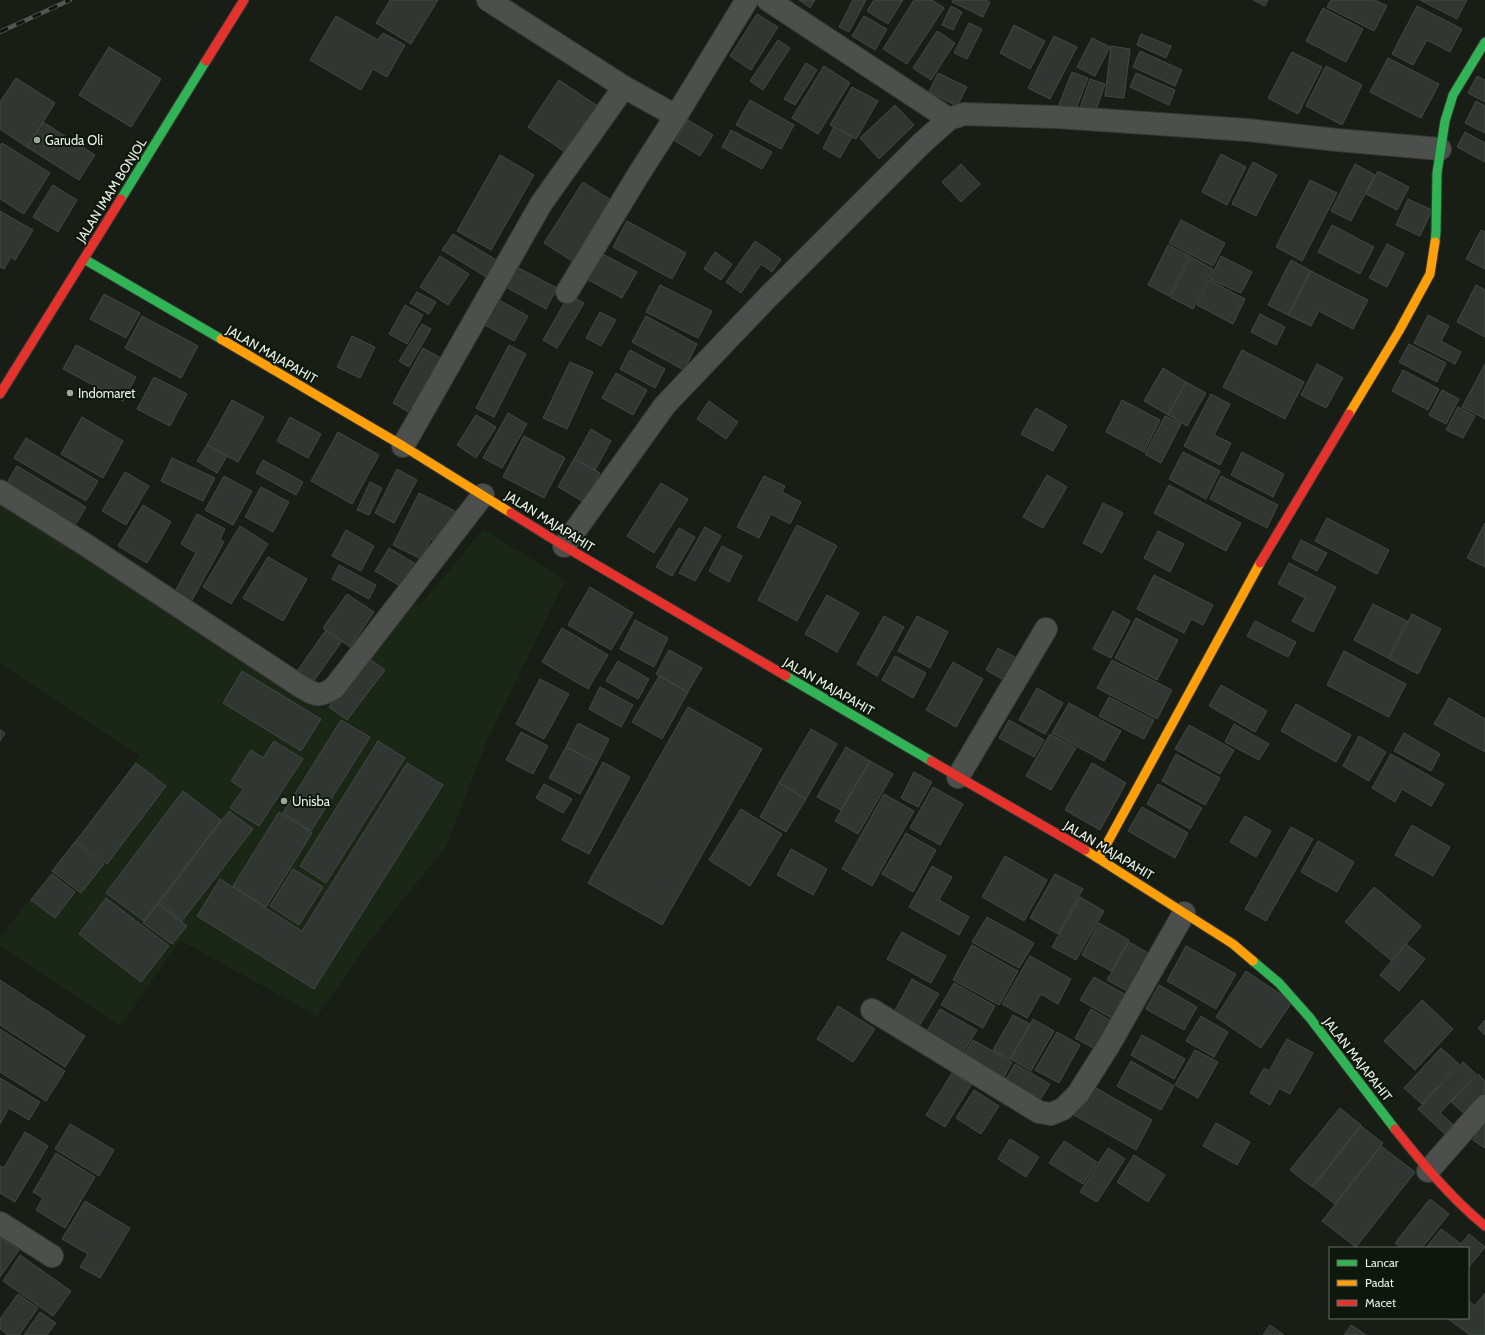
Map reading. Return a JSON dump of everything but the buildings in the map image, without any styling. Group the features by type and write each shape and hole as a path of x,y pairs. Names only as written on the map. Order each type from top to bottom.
{"main road":[{"name":"JALAN IMAM BONJOL","path":"0,394 244,0"},
{"path":"1099,858 1261,562 1399,331 1430,274 1436,232 1437,173 1444,121 1452,95 1485,42"},
{"name":"JALAN MAJAPAHIT","path":"84,259 403,446 564,546 1099,858 1233,944 1279,983 1310,1018 1428,1171 1469,1213 1485,1226"}],"street":[{"path":"488,0 624,86 676,116"},
{"path":"567,292 747,0"},
{"path":"768,0 949,118"},
{"path":"403,446 541,204 624,86"},
{"path":"564,546 666,405 767,298 922,143 949,118 964,114 1057,117 1247,130 1337,140 1439,155"},
{"path":"0,491 86,545 300,686 314,694 323,695 334,688 483,495"},
{"path":"958,777 1046,629"},
{"path":"872,1010 1039,1112 1051,1114 1063,1109 1078,1094 1110,1045 1184,913"},
{"path":"1428,1171 1485,1106"},
{"path":"0,1223 52,1256"}],"shaded area":[{"name":"Unisba","path":"0,502 324,709 409,600 420,606 483,529 565,580 486,743 446,847 370,941 317,1016 180,940 121,1026 0,946 0,938 140,756 0,664"}],"railway":[{"path":"0,32 70,0"}],"traffic: fast":[{"path":"1435,242 1437,173 1445,121 1453,95 1485,42"},
{"path":"121,199 206,61"},
{"path":"84,259 221,339"},
{"path":"786,676 931,761"},
{"path":"1253,961 1279,983 1310,1018 1395,1129"}],"traffic: slow":[{"path":"1349,414 1399,331 1430,274 1435,242"},
{"path":"221,339 403,446 511,513"},
{"path":"1099,858 1260,563"},
{"path":"1085,850 1233,944 1253,961"}],"traffic: jam":[{"path":"206,61 244,0"},
{"path":"0,394 121,199"},
{"path":"1260,563 1349,414"},
{"path":"511,513 564,546 786,676"},
{"path":"931,761 1085,850"},
{"path":"1395,1129 1460,1204 1485,1226"}],"place":[{"name":"Garuda Oli","path":"37,140"},
{"name":"Indomaret","path":"70,393"},
{"name":"Unisba","path":"284,801"}]}
